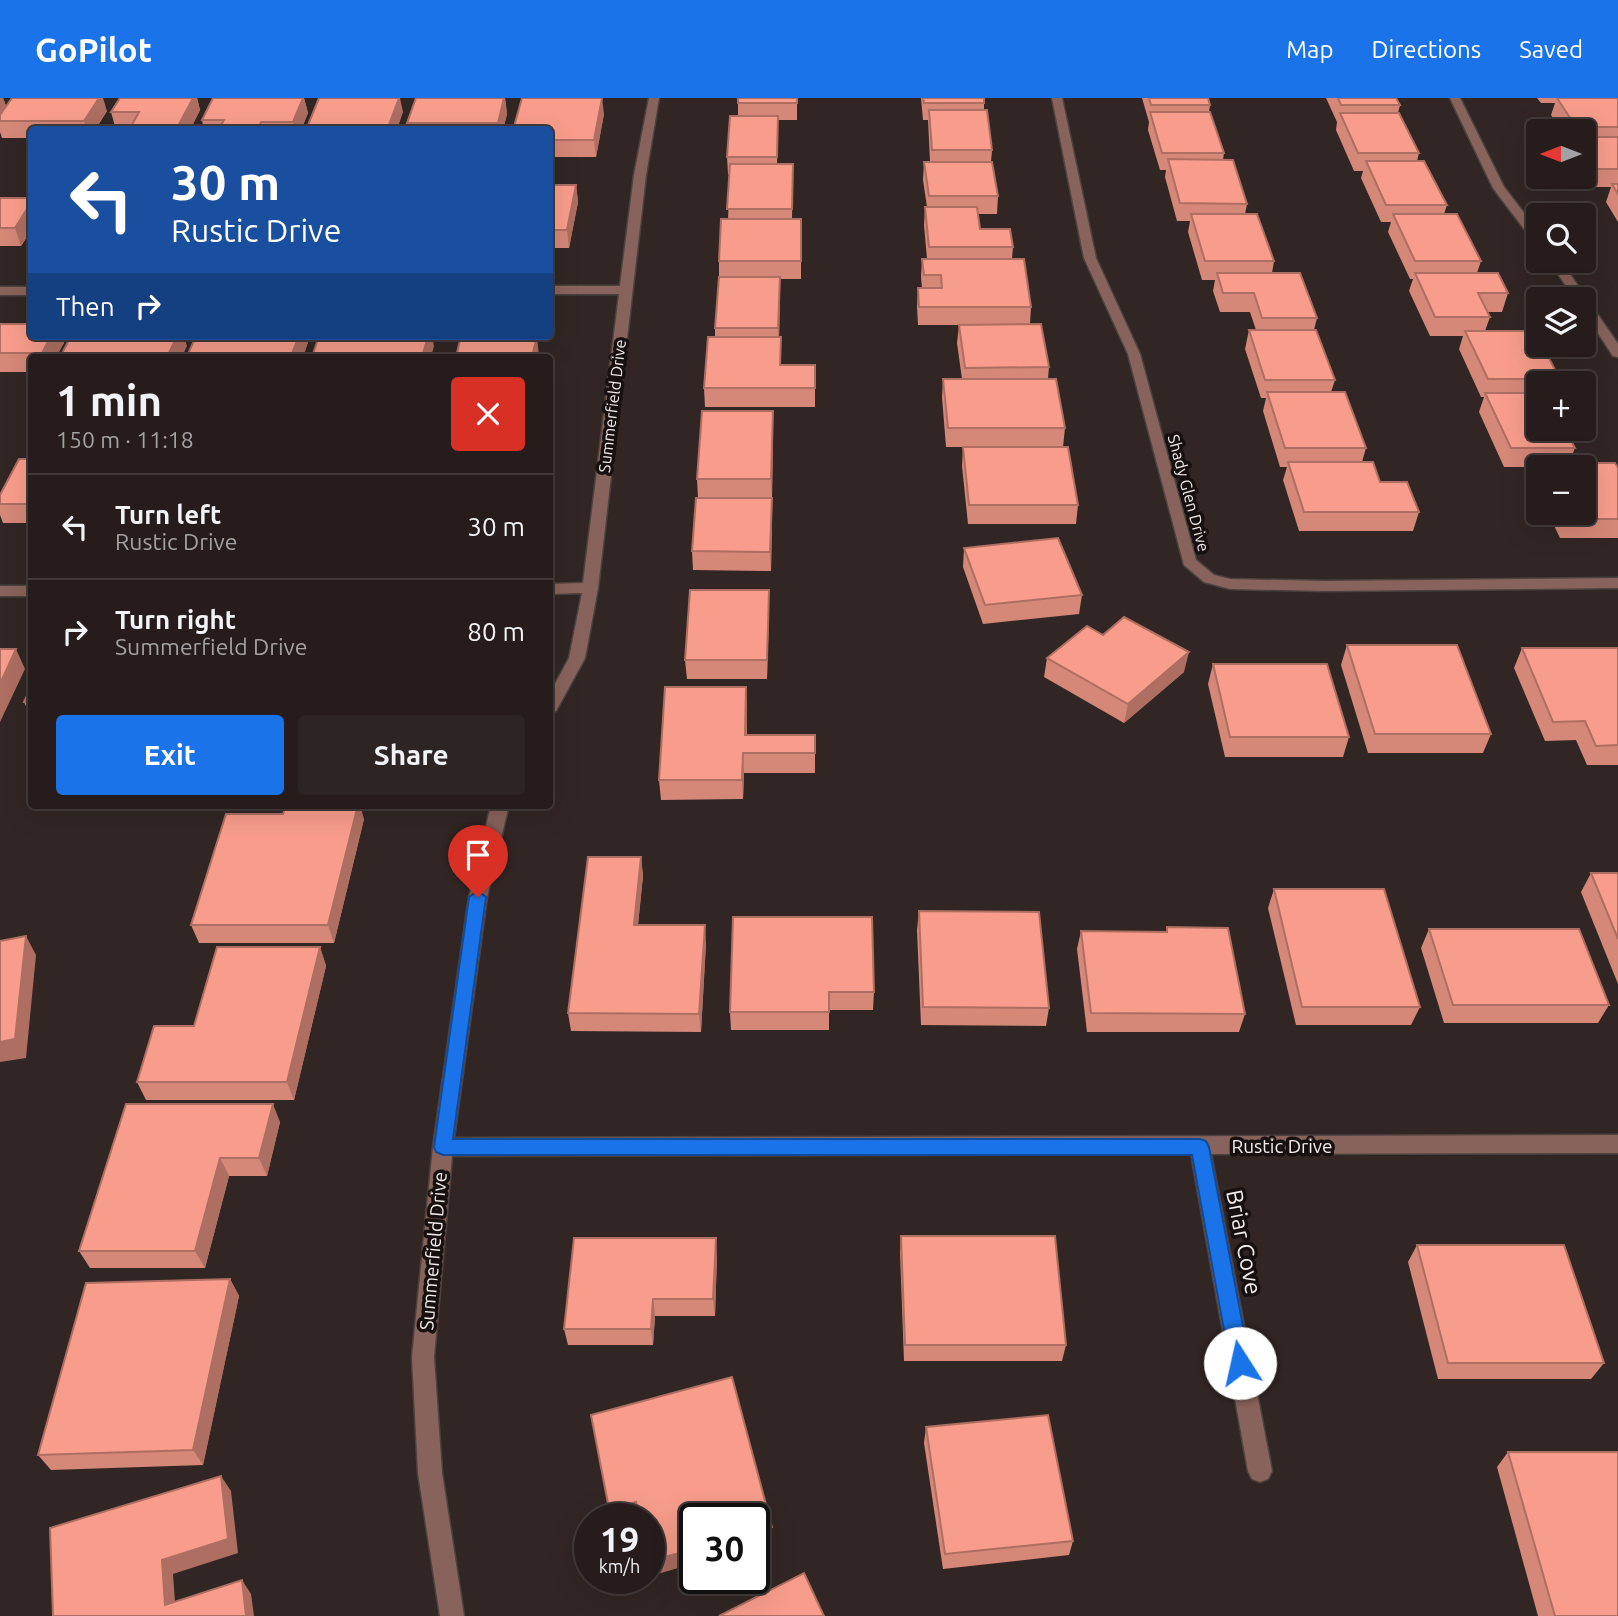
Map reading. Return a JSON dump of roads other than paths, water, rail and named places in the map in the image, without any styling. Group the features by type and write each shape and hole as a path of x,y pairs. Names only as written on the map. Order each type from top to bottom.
{"street":[{"name":"Summerfield Drive","path":"553,702 577,658 590,588 640,175 654,98"},
{"name":"Shady Glen Drive","path":"1057,98 1090,258 1134,354 1189,562 1209,579 1230,584 1325,586 1618,583"},
{"path":"1455,98 1499,188 1526,223"},
{"path":"553,290 626,290"},
{"path":"0,291 28,291"},
{"path":"1596,321 1618,353"},
{"path":"553,589 590,588"},
{"path":"0,591 28,591"},
{"name":"Summerfield Drive","path":"452,1616 430,1473 423,1357 443,1147 478,897 499,809"},
{"name":"Rustic Drive","path":"443,1147 1618,1144"},
{"name":"Briar Cove","path":"1200,1147 1260,1471"}]}
